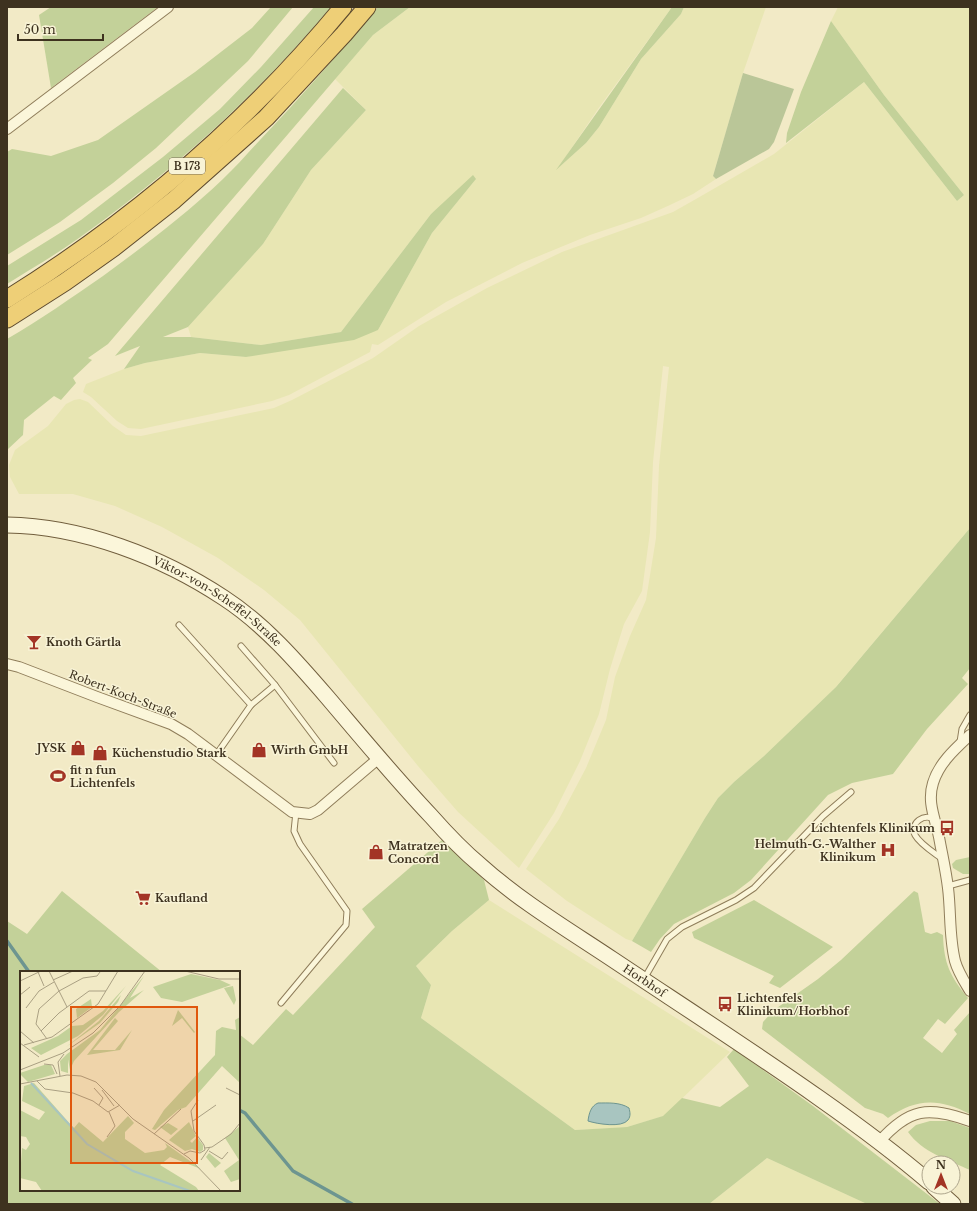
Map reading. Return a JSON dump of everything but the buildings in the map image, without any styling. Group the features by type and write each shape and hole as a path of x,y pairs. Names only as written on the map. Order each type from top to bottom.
{"highway":[{"name":"B 173","path":"7,299 44,276 102,235 164,186 222,135 265,94 343,7"},
{"name":"B 173","path":"14,315 113,248 174,200 266,118 367,7"},
{"path":"7,322 14,315"}],"main road":[{"name":"Viktor-von-Scheffel-Straße","path":"7,525 55,529 82,535 121,547 156,560 228,600 258,624 288,654 379,758"},
{"name":"Horbhof","path":"379,758 463,850 514,892 569,931 769,1063 879,1142 921,1176"},
{"path":"943,1195 953,1204"}],"street":[{"path":"7,129 168,7"},
{"name":"Robert-Koch-Straße","path":"7,664 19,667 170,724 188,734 286,808 296,812"},
{"path":"970,736 947,758 938,770 931,794 931,808 944,860 948,886 951,940 955,963 961,977 970,991"},
{"path":"296,812 310,814 318,810 379,758"},
{"path":"879,1142 892,1127 906,1118 924,1112 941,1112 970,1121"}],"lane":[{"path":"179,625 251,705"},
{"path":"241,646 275,684 334,763"},
{"path":"216,755 251,705 275,684"},
{"path":"960,745 962,730 970,715"},
{"path":"644,980 667,939 682,927 736,900 754,888 823,816 851,792"},
{"path":"281,1003 346,925 347,911 300,844 294,831 296,812"},
{"path":"935,821 931,817 924,817 918,820 914,825 914,831 916,837 921,842 944,860"},
{"path":"948,886 970,880"}],"shaded area":[{"path":"410,7 672,7 598,109 558,168 586,143 599,127 641,59 681,14 684,7 766,7 743,73 713,176 716,179 693,194 641,218 590,235 522,263 446,302 378,345 372,344 370,352 289,395 272,401 141,429 128,428 117,421 91,397 83,392 86,384 124,369 145,363 200,353 246,357 378,330 432,233 476,179 431,214 341,332 261,345 191,337 188,327 263,244 311,170 366,110 335,79 373,35"},
{"path":"838,7 970,7 970,528 835,688 718,798 632,941 626,939 567,901 526,869 559,819 586,768 606,720 615,677 630,636 646,600 656,538 659,466 669,367 663,366 653,462 650,532 642,591 624,624 610,669 599,714 580,761 554,813 519,868 458,812 418,766 300,620 264,590 218,558 162,527 115,506 73,494 19,494 10,477 9,465 15,450 48,426 66,404 74,400 80,399 88,402 113,426 126,435 141,436 274,408 292,400 373,358 419,326 487,288 562,252 673,212 774,154 864,82 957,201 964,195 884,95 831,21"},
{"path":"489,900 730,1052 664,1116 627,1127 575,1130 421,1018 431,985 416,966 452,931"},
{"path":"767,1158 867,1204 709,1204"}],"green space":[{"path":"51,7 158,7 51,88 39,15"},
{"path":"271,7 293,7 248,61 156,148 113,183 60,222 7,255 7,152 12,149 51,156 98,140 195,72 252,28"},
{"path":"314,7 331,7 273,71 212,131 113,213 70,244 7,284 7,266 81,220 163,157 220,109 261,67"},
{"path":"378,7 410,7 373,35 108,344 88,358 92,360 73,378 76,383 61,400 54,396 24,420 23,435 7,450 7,339 43,317 103,276 164,230 209,192 233,170 335,58"},
{"path":"672,7 684,7 681,14 641,59 599,127 586,143 556,170"},
{"path":"831,21 884,95 964,195 957,201 864,82 786,143 787,133 801,92"},
{"path":"743,73 794,89 774,142 769,149 716,179 713,176"},
{"path":"343,88 366,110 311,170 263,244 188,327 163,337 191,337 261,345 341,332 431,214 473,175 476,179 432,233 378,330 354,340 246,357 200,353 145,363 124,369 140,346 115,356"},
{"path":"970,528 970,668 962,678 968,684 927,729 893,774 852,783 828,795 751,880 734,893 674,924 660,939 651,952 632,941 718,798 836,687"},
{"path":"442,840 484,880 489,900 452,931 416,966 431,985 421,1018 575,1130 627,1127 663,1116 682,1098 720,1107 749,1086 727,1057 734,1049 813,1106 921,1189 921,1195 928,1195 940,1204 867,1204 767,1158 709,1204 7,1204 7,921 27,934 62,891 161,971 20,971 20,1191 240,1191 240,1035 253,1045 286,1009 293,1015 375,927 362,909"},
{"path":"970,857 970,874 963,874 953,868 952,864 956,860"},
{"path":"914,891 918,893 925,932 931,934 937,932 943,935 945,954 949,969 952,976 968,998 945,1024 938,1019 923,1038 942,1053 957,1034 954,1030 970,1012 970,1114 948,1105 928,1102 898,1111 888,1118 883,1114 865,1108 762,1029 763,1022 774,1010 818,979 841,960"},
{"path":"754,900 833,947 780,988 769,983 774,976 694,938 692,932"},
{"path":"930,1121 950,1121 970,1128 970,1170 961,1166 961,1155 937,1155 920,1145 908,1132 916,1125"}],"water":[{"path":"598,1103 614,1103 629,1108 630,1114 628,1120 615,1125 588,1121 591,1110"}],"waterway":[{"path":"7,941 28,971"},
{"path":"240,1110 245,1113 293,1171 352,1204"}],"place":[{"name":"Knoth Gärtla","path":"34,642"},
{"name":"JYSK","path":"78,748"},
{"name":"Wirth GmbH","path":"259,750"},
{"name":"Küchenstudio Stark","path":"100,753"},
{"name":"fit n fun Lichtenfels","path":"58,776"},
{"name":"Lichtenfels Klinikum","path":"947,828"},
{"name":"Helmuth-G.-Walther Klinikum","path":"888,850"},
{"name":"Matratzen Concord","path":"376,852"},
{"name":"Kaufland","path":"143,898"},
{"name":"Lichtenfels Klinikum/Horbhof","path":"725,1004"}]}
